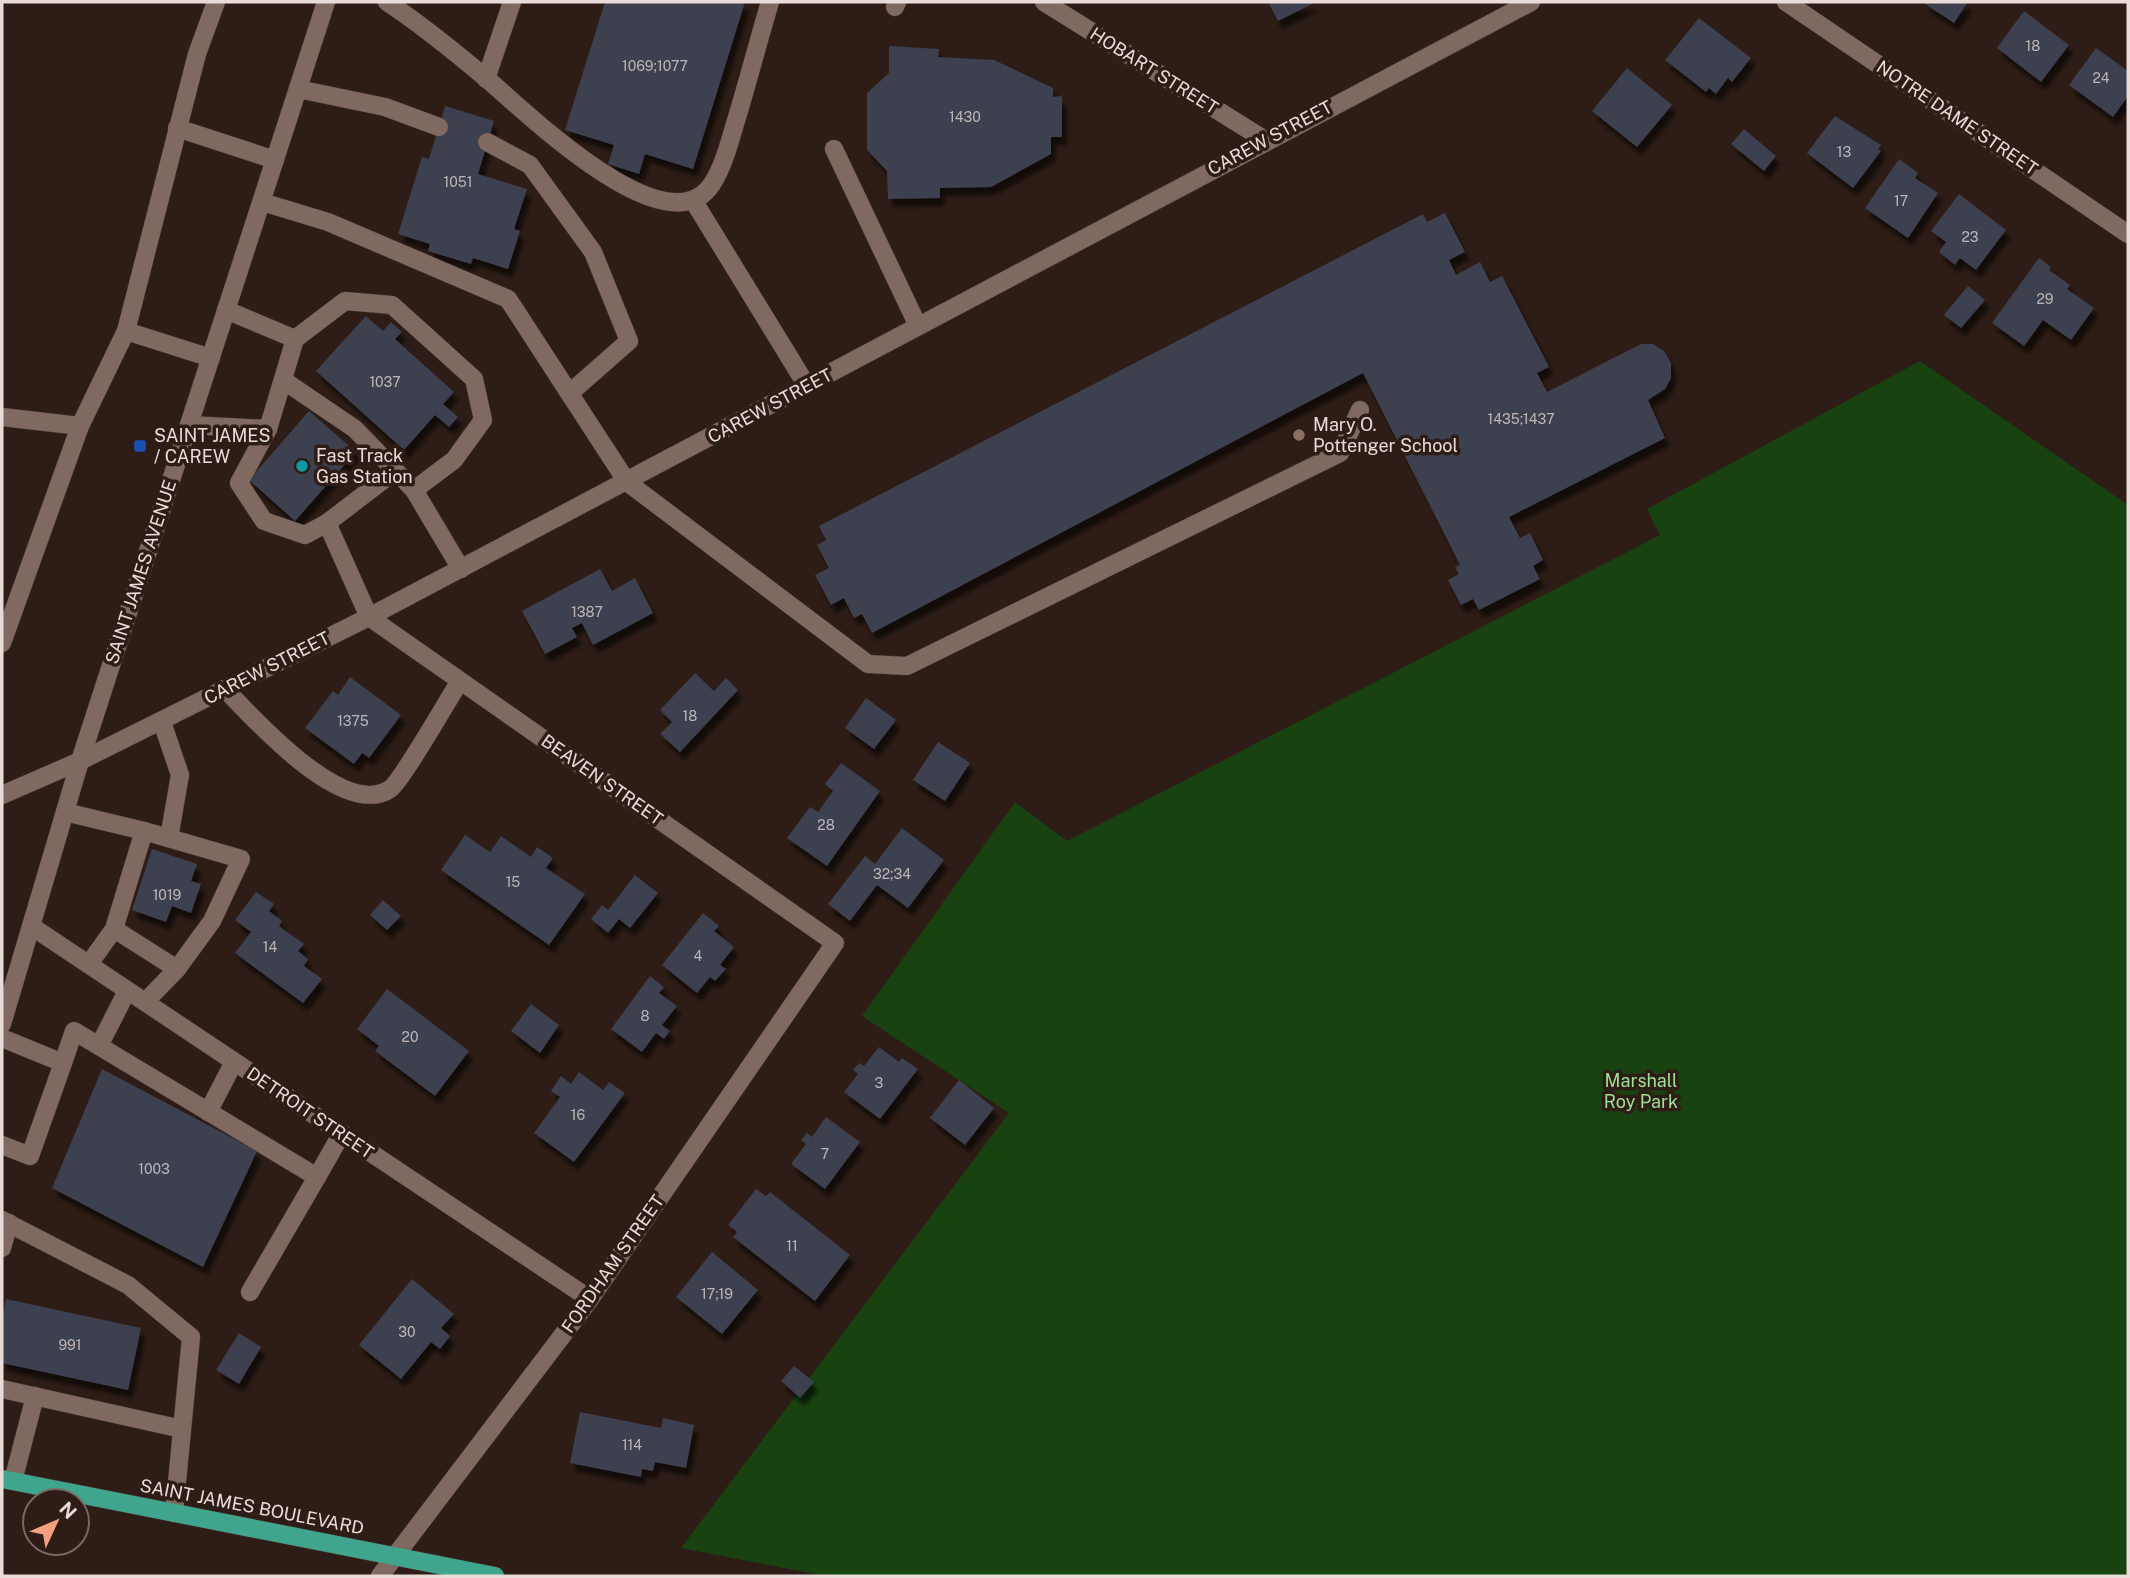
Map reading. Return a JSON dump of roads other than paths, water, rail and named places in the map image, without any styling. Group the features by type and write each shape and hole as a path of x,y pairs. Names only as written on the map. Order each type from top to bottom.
{"main road":[{"name":"SAINT JAMES BOULEVARD","path":"8,1480 495,1576"}],"street":[{"path":"2,643 80,426 126,331 177,128 215,2"},
{"name":"SAINT JAMES AVENUE","path":"2,1024 80,761 326,2"},
{"path":"387,2 486,79 575,154 623,187 666,201 693,200 712,185 729,145 770,2"},
{"path":"486,79 512,2"},
{"name":"HOBART STREET","path":"1044,2 1265,140"},
{"name":"CAREW STREET","path":"2,795 162,723 369,617 1265,140 1531,2"},
{"name":"NOTRE DAME STREET","path":"1786,2 2128,234"},
{"path":"298,89 385,107 439,127"},
{"path":"177,128 275,160"},
{"path":"488,142 530,165 593,252 629,341 571,392"},
{"path":"834,149 918,326"},
{"path":"693,200 807,386"},
{"path":"262,201 328,222 508,299 571,392 627,482 868,664 907,666 1340,453 1360,410"},
{"path":"395,471 327,523 305,535 264,522 239,483 268,429 295,339 345,301 392,305 474,379 483,420 454,460 414,490"},
{"path":"226,310 295,339"},
{"path":"126,331 211,358"},
{"path":"283,380 355,429 414,490 461,569"},
{"path":"2,417 80,426"},
{"path":"189,425 268,429"},
{"path":"327,523 369,617"},
{"name":"BEAVEN STREET","path":"369,617 835,943"},
{"path":"225,689 276,744 331,783 369,796 391,789 460,681"},
{"path":"162,723 180,775 169,838"},
{"path":"65,812 241,859 212,921 177,969 146,1001"},
{"path":"89,964 114,929 144,831"},
{"name":"DETROIT STREET","path":"31,926 590,1299"},
{"path":"114,929 177,969"},
{"name":"FORDHAM STREET","path":"380,1576 590,1299 835,943"},
{"path":"99,1046 127,991"},
{"path":"2,1145 30,1156 74,1031 317,1177"},
{"path":"2,1038 63,1063"},
{"path":"208,1112 234,1062"},
{"path":"250,1292 342,1133"},
{"path":"2,1248 5,1222 128,1285 191,1337 174,1513"},
{"path":"2,1389 182,1429"},
{"path":"8,1480 34,1396"}],"place":[{"name":"Mary O. Pottenger School","path":"1299,435"},
{"name":"SAINT JAMES / CAREW","path":"140,446"},
{"name":"Fast Track Gas Station","path":"302,466"}],"park label":[{"name":"Marshall Roy Park","path":"1641,1091"}]}
